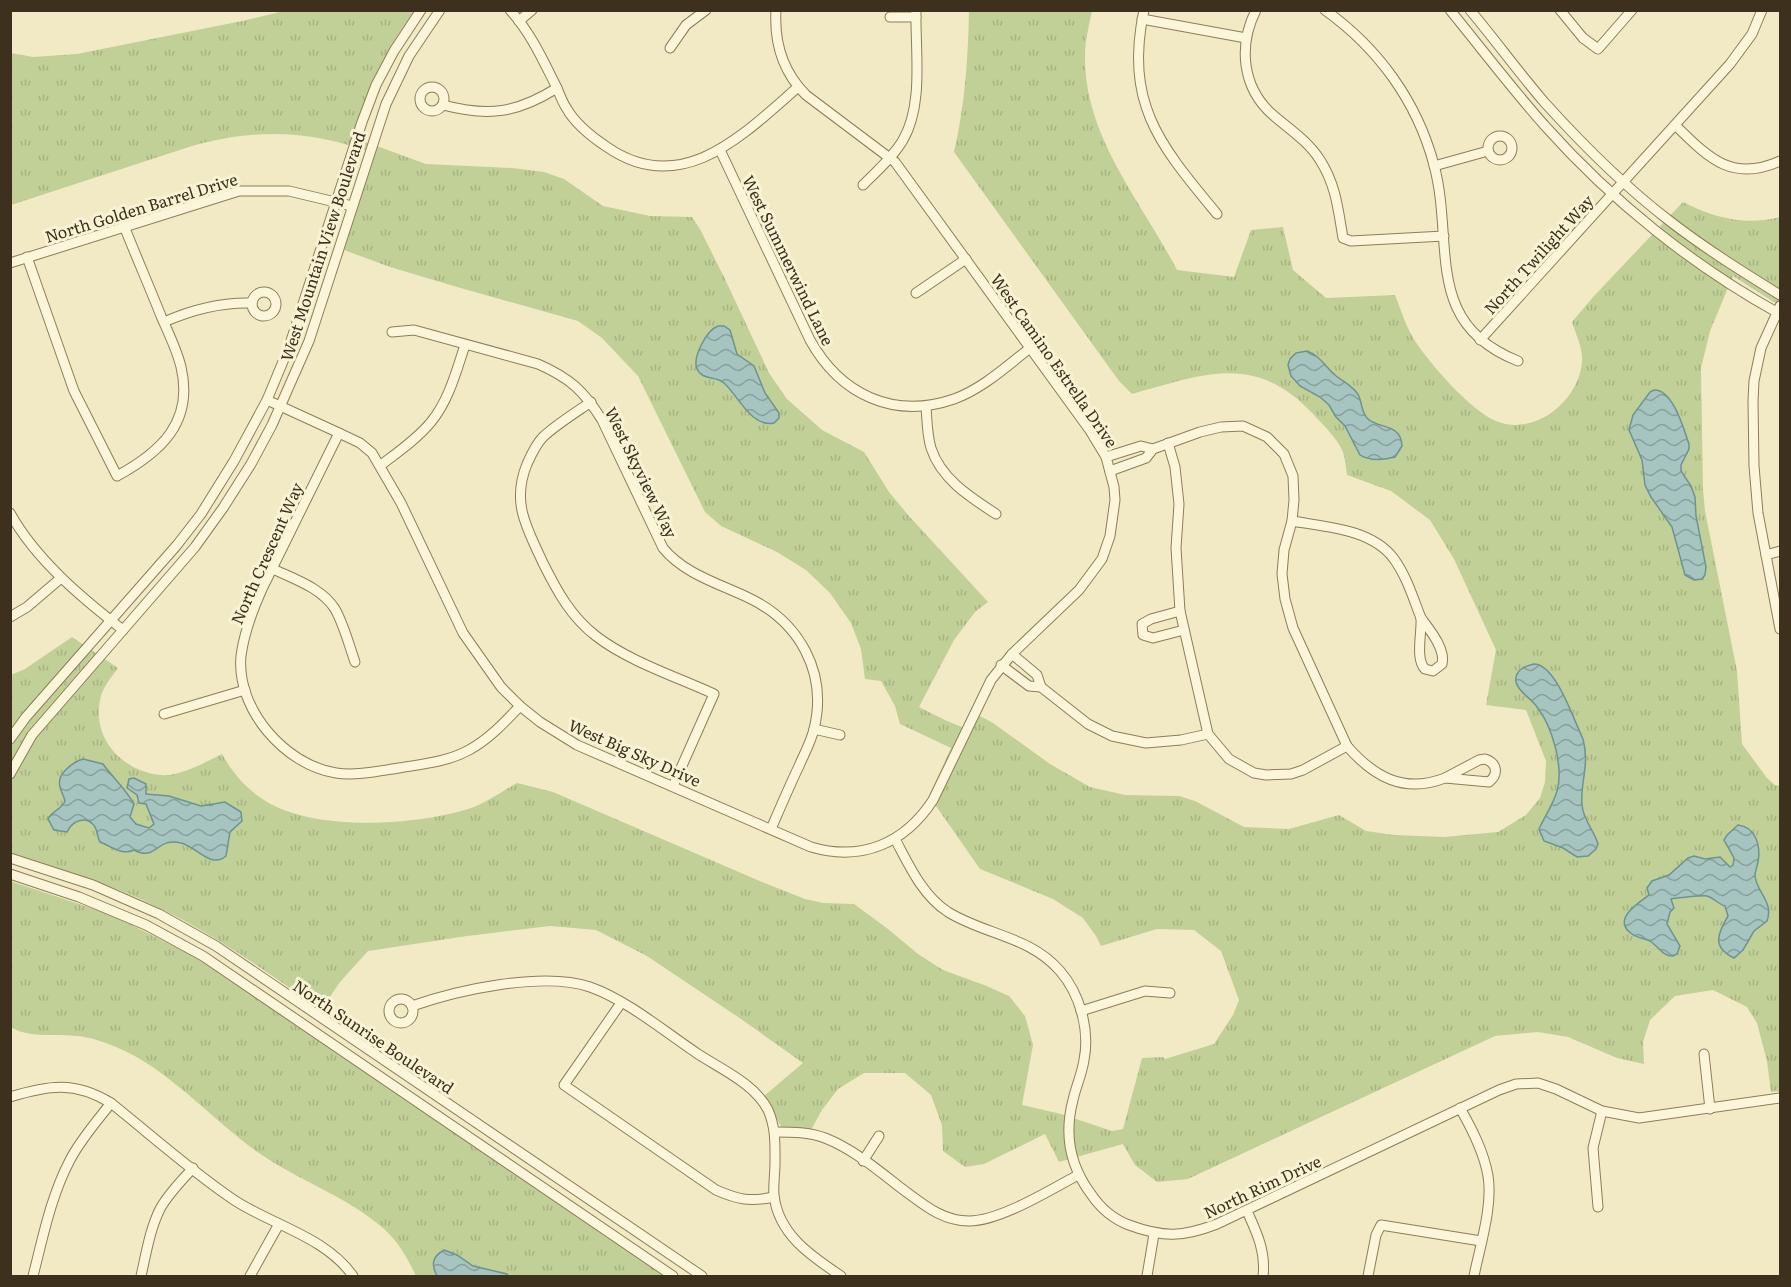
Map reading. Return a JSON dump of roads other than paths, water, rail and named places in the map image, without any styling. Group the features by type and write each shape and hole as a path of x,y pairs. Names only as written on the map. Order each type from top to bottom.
{"street":[{"name":"West Mountain View Boulevard","path":"10,739 26,717 177,545 201,514 234,461 267,400 289,347 376,85 394,51 421,10"},
{"name":"West Mountain View Boulevard","path":"10,774 32,735 210,527 251,464 309,341 380,119 393,87 418,42 440,10"},
{"path":"510,10 538,50 567,110 590,135 618,154 650,165 668,166 687,163 720,150 740,137 798,87"},
{"path":"519,21 532,10"},
{"path":"670,48 686,25 706,10"},
{"name":"West Camino Estrella Drive","path":"776,10 778,46 785,67 798,87 806,96 890,157 1089,429 1106,457 1115,500 1110,536 1102,559 1079,590 1001,665 982,697 933,800 923,816 909,830 895,839"},
{"path":"1256,10 1246,38 1245,56 1247,72 1255,95 1263,106 1293,131 1319,158 1328,173 1340,209 1343,238 1351,241 1444,236"},
{"path":"1325,10 1368,47 1400,88 1420,124 1434,166 1442,208 1446,273 1457,310 1480,340 1501,354 1518,361"},
{"path":"1450,10 1547,128 1587,169 1618,187 1780,296"},
{"path":"1470,10 1650,225 1691,257 1779,310 1761,348 1754,381 1754,466 1758,513 1780,629"},
{"path":"1560,10 1583,38 1598,49 1632,10"},
{"name":"North Twilight Way","path":"1480,340 1730,64 1752,34 1762,10"},
{"path":"863,185 903,140 911,122 916,90 916,14 890,17"},
{"path":"1217,214 1162,144 1149,118 1139,79 1143,15 1246,38"},
{"path":"443,105 483,113 510,110 535,101 557,88"},
{"path":"1675,125 1706,155 1723,164 1751,169 1780,161"},
{"name":"West Summerwind Lane","path":"720,150 810,340 830,370 840,380 869,398 888,404 926,406 954,399 972,390 1030,348"},
{"path":"1434,166 1488,151"},
{"name":"North Golden Barrel Drive","path":"10,263 240,190 289,191 352,206"},
{"path":"27,257 74,391 117,476 142,462 165,442 177,421 184,395 181,364 124,226"},
{"path":"916,292 966,259"},
{"path":"164,322 186,313 217,306 252,303"},
{"name":"West Skyview Way","path":"392,332 414,330 538,364 556,372 575,385 591,402 602,420 663,548 670,558 691,571 767,607 784,620 799,637 809,658 817,693 814,729 771,829"},
{"path":"381,465 407,445 430,422 446,398 465,345"},
{"name":"West Big Sky Drive","path":"267,400 360,443 372,453 401,503 462,633 501,687 540,722 577,745 811,848 836,852 866,850 895,839"},
{"path":"591,402 541,439 525,468 519,490 520,507 526,528 560,597 594,635 614,649 714,694 673,786"},
{"path":"926,406 931,449 945,474 961,489 996,514"},
{"path":"1106,457 1141,446 1153,448 1221,427 1243,426 1267,437 1284,454 1293,476 1292,521 1284,550 1282,574 1285,599 1293,628 1347,746 1360,761 1379,776 1405,784 1436,782 1479,760 1490,760 1496,769 1494,777 1484,783 1445,778"},
{"name":"North Crescent Way","path":"339,433 253,610 243,644 241,667 245,690 257,718 272,738 296,758 321,770 357,773 450,759 486,740 520,706"},
{"path":"1168,443 1175,467 1179,504 1176,548 1180,611 1208,734 1229,759 1254,773 1266,775 1291,774 1303,770 1347,746"},
{"path":"1110,471 1146,458 1153,448"},
{"path":"10,513 32,546 61,578 123,630"},
{"path":"1292,521 1356,533 1375,542 1393,557 1407,581 1421,618 1442,654 1442,664 1433,671 1425,669 1419,659 1422,636 1421,618"},
{"path":"1766,555 1780,551"},
{"path":"273,569 311,586 334,607 355,662"},
{"path":"10,617 27,607 61,578"},
{"path":"1180,611 1151,619 1142,624 1143,635 1152,638 1184,630"},
{"path":"1012,654 1037,675 1041,687 1088,724 1112,736 1146,743 1208,734"},
{"path":"1001,665 1029,686 1041,687"},
{"path":"164,714 245,690"},
{"path":"814,729 840,735"},
{"name":"North Rim Drive","path":"895,839 915,877 947,911 965,921 1014,939 1042,954 1061,972 1082,1011 1085,1027 1085,1053 1070,1114 1069,1130 1071,1152 1078,1176 1098,1204 1112,1217 1154,1234 1198,1231 1247,1211 1460,1108 1516,1084 1538,1083 1602,1111 1639,1118 1780,1098"},
{"name":"North Sunrise Boulevard","path":"10,858 93,885 159,914 216,946 702,1276"},
{"name":"North Sunrise Boulevard","path":"10,874 79,897 146,925 203,956 673,1276"},
{"path":"412,1006 456,993 488,987 553,980 591,987 621,1003 739,1080 761,1099 776,1132 774,1197 784,1225 798,1245 841,1276"},
{"path":"1082,1011 1145,992 1170,993"},
{"path":"621,1003 564,1085 716,1190 744,1200 756,1201 774,1197"},
{"path":"1704,1054 1710,1109"},
{"path":"10,1097 33,1090 60,1086 95,1093 111,1102 240,1204 329,1252 345,1265 353,1276"},
{"path":"33,1276 51,1208 63,1175 75,1152 111,1102"},
{"path":"1460,1108 1474,1134 1488,1175 1489,1192 1474,1276"},
{"path":"1598,1207 1593,1148 1602,1111"},
{"path":"776,1132 809,1133 847,1149 926,1208 947,1218 970,1221 995,1216 1078,1176"},
{"path":"864,1161 879,1136"},
{"path":"141,1276 160,1209 193,1168"},
{"path":"1247,1211 1261,1243 1263,1276"},
{"path":"250,1276 279,1224"},
{"path":"1368,1276 1376,1235 1381,1225 1481,1241"},
{"path":"1147,1276 1154,1234"}],"water":[{"path":"718,326 724,326 730,330 737,354 754,366 765,393 779,413 779,418 774,423 759,421 746,410 722,381 699,373 696,364 699,351 709,333"},
{"path":"1307,351 1319,358 1335,375 1355,390 1368,419 1398,433 1402,446 1395,457 1377,459 1360,455 1345,426 1329,405 1300,386 1291,376 1288,365 1290,359 1296,353"},
{"path":"1654,390 1661,391 1672,403 1681,420 1689,444 1681,471 1695,497 1696,516 1706,567 1702,579 1694,580 1685,575 1672,527 1645,485 1642,460 1629,430 1633,415"},
{"path":"1534,664 1542,666 1557,683 1583,739 1586,757 1582,805 1584,815 1598,844 1588,856 1577,857 1563,848 1544,841 1539,829 1557,791 1559,770 1555,747 1547,725 1537,707 1519,689 1516,682 1518,672"},
{"path":"83,759 103,764 123,788 134,804 130,817 136,824 149,828 154,824 146,804 139,803 137,795 127,788 129,779 134,778 146,784 146,794 169,796 201,806 225,802 241,812 242,821 230,832 226,856 215,860 209,859 187,845 172,842 147,853 134,850 121,851 100,842 95,827 84,820 76,822 67,832 54,830 48,819 65,801 60,787 60,778 70,766"},
{"path":"1738,825 1749,829 1756,838 1759,856 1756,882 1767,903 1769,914 1767,921 1754,931 1743,950 1734,958 1722,949 1719,944 1719,934 1728,916 1725,906 1707,896 1671,899 1674,908 1670,912 1667,924 1680,946 1677,954 1673,956 1626,929 1624,923 1628,912 1649,895 1647,888 1652,881 1669,875 1688,858 1694,856 1705,859 1720,857 1730,867 1733,865 1734,858 1724,840"},
{"path":"444,1250 457,1255 473,1266 508,1276 437,1276 434,1261 437,1255"}]}
